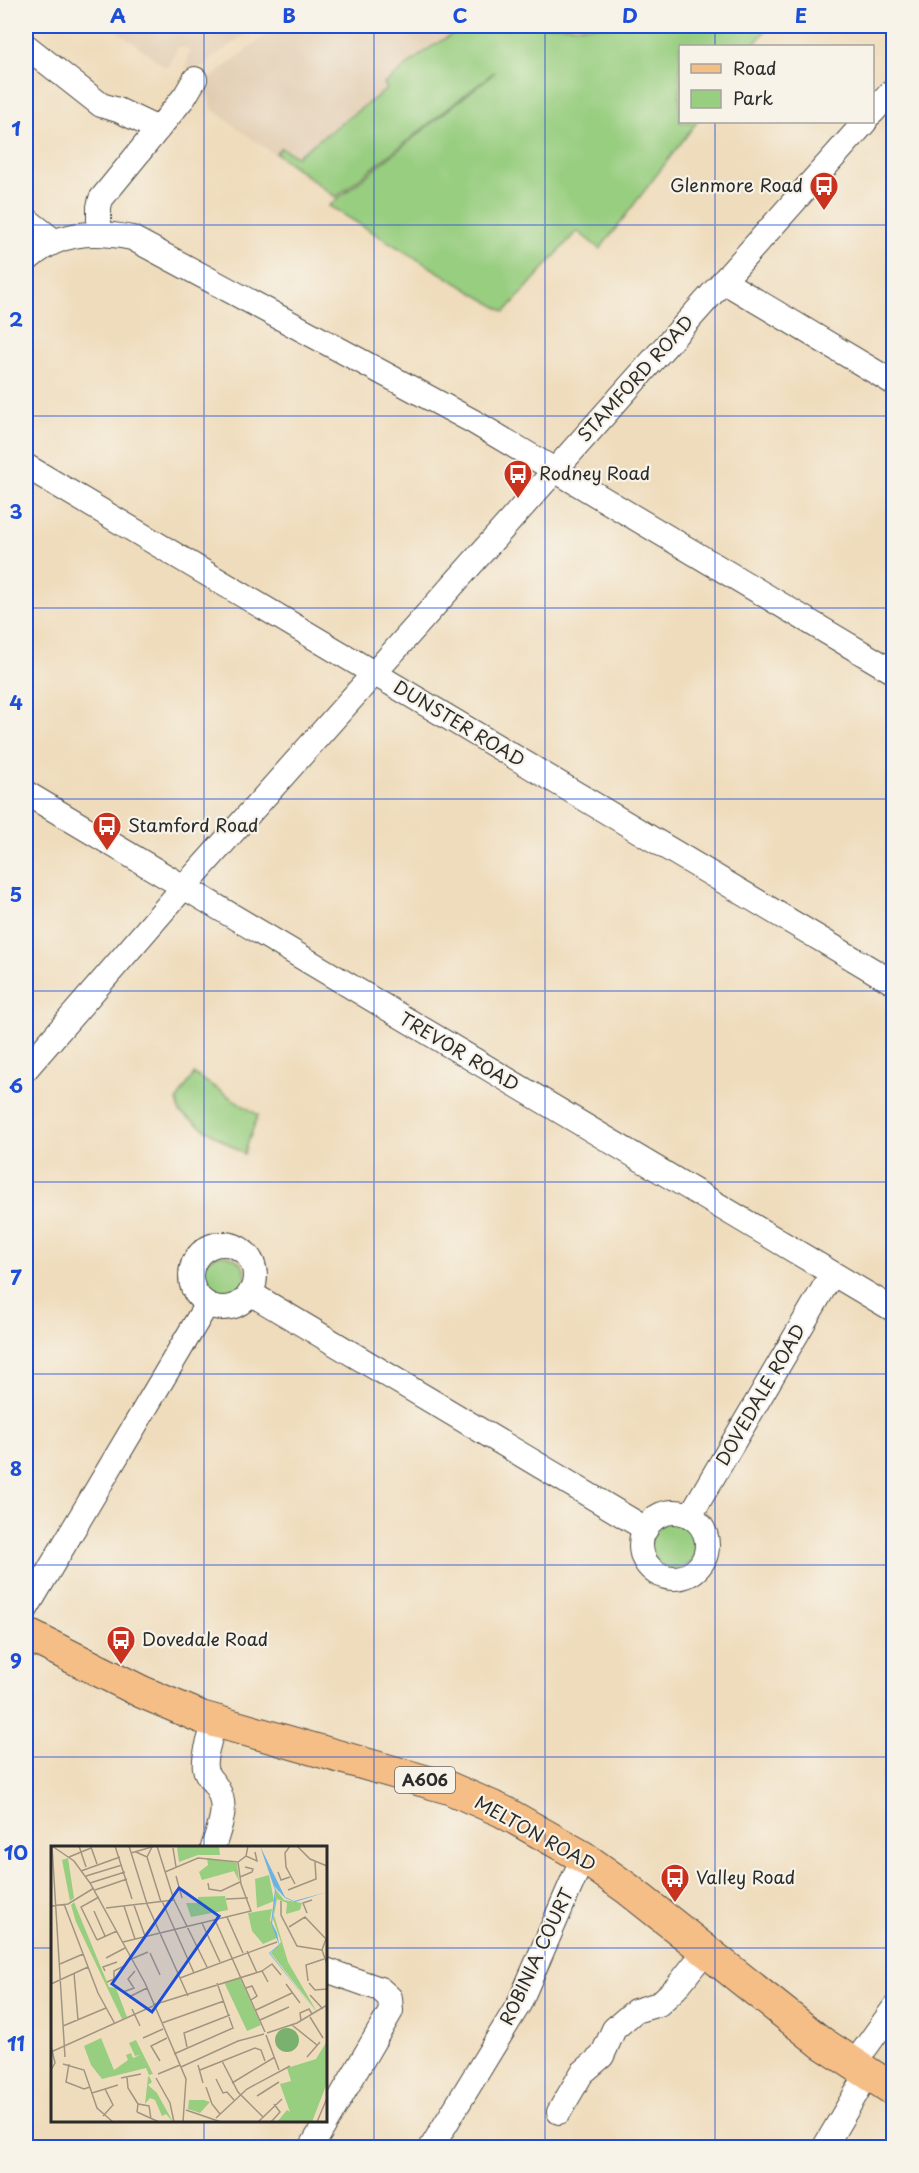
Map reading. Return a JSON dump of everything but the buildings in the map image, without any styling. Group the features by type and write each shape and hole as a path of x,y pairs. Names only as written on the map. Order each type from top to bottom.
{"main road":[{"name":"MELTON ROAD","path":"26,1634 142,1692 215,1721 448,1788 502,1811 583,1857 642,1900 822,2043 894,2090"}],"street":[{"path":"26,46 101,105 118,110 158,129"},
{"path":"99,234 101,200 185,96 195,79"},
{"name":"STAMFORD ROAD","path":"26,1069 183,888 864,123"},
{"path":"26,219 54,241"},
{"path":"26,261 54,241 75,236 99,234 132,238 474,422 894,672"},
{"path":"723,281 894,383"},
{"name":"DUNSTER ROAD","path":"26,466 894,983"},
{"name":"TREVOR ROAD","path":"26,793 894,1310"},
{"path":"230,1245 239,1249 247,1255 255,1274 250,1293 236,1306 216,1308 207,1304 199,1298 191,1280 195,1261 210,1247 230,1245"},
{"name":"DOVEDALE ROAD","path":"690,1516 832,1274"},
{"path":"250,1293 646,1528"},
{"path":"26,1609 207,1304"},
{"path":"670,1512 690,1516 698,1522 707,1541 707,1551 703,1561 688,1575 678,1578 658,1574 644,1559 641,1549 646,1528 652,1521 670,1512"},
{"path":"214,1846 223,1814 223,1802 205,1770 204,1763 215,1721"},
{"name":"ROBINIA COURT","path":"431,2148 519,2004 583,1857"},
{"path":"558,2111 582,2073 602,2056 614,2029 635,2011 659,2004 676,1988 706,1950"},
{"path":"327,1970 381,1989 390,1998 391,2012 327,2121"},
{"path":"824,2148 861,2069 894,2008"},
{"path":"311,2148 326,2122"}],"shaded area":[{"path":"111,26 256,26 194,72 189,72 186,67 189,49 178,47 167,68"},
{"path":"277,26 459,26 495,73 336,200 213,110 203,84"}],"green space":[{"path":"459,26 769,26 754,45 679,45 679,123 696,123 600,249 577,231 505,312 329,206 494,72 336,197 276,153 281,148 297,156 387,89 384,84 428,49 461,29"},
{"path":"194,1074 258,1115 244,1154 180,1113 177,1100"},
{"path":"223,1255 239,1262 246,1278 239,1294 223,1301 207,1294 200,1278 207,1262"},
{"path":"674,1521 691,1528 698,1545 691,1562 674,1569 657,1562 650,1545 657,1528"}],"place":[{"name":"Glenmore Road","path":"824,212"},
{"name":"Rodney Road","path":"518,500"},
{"name":"Stamford Road","path":"107,852"},
{"name":"Dovedale Road","path":"121,1666"},
{"name":"Valley Road","path":"675,1904"}]}
